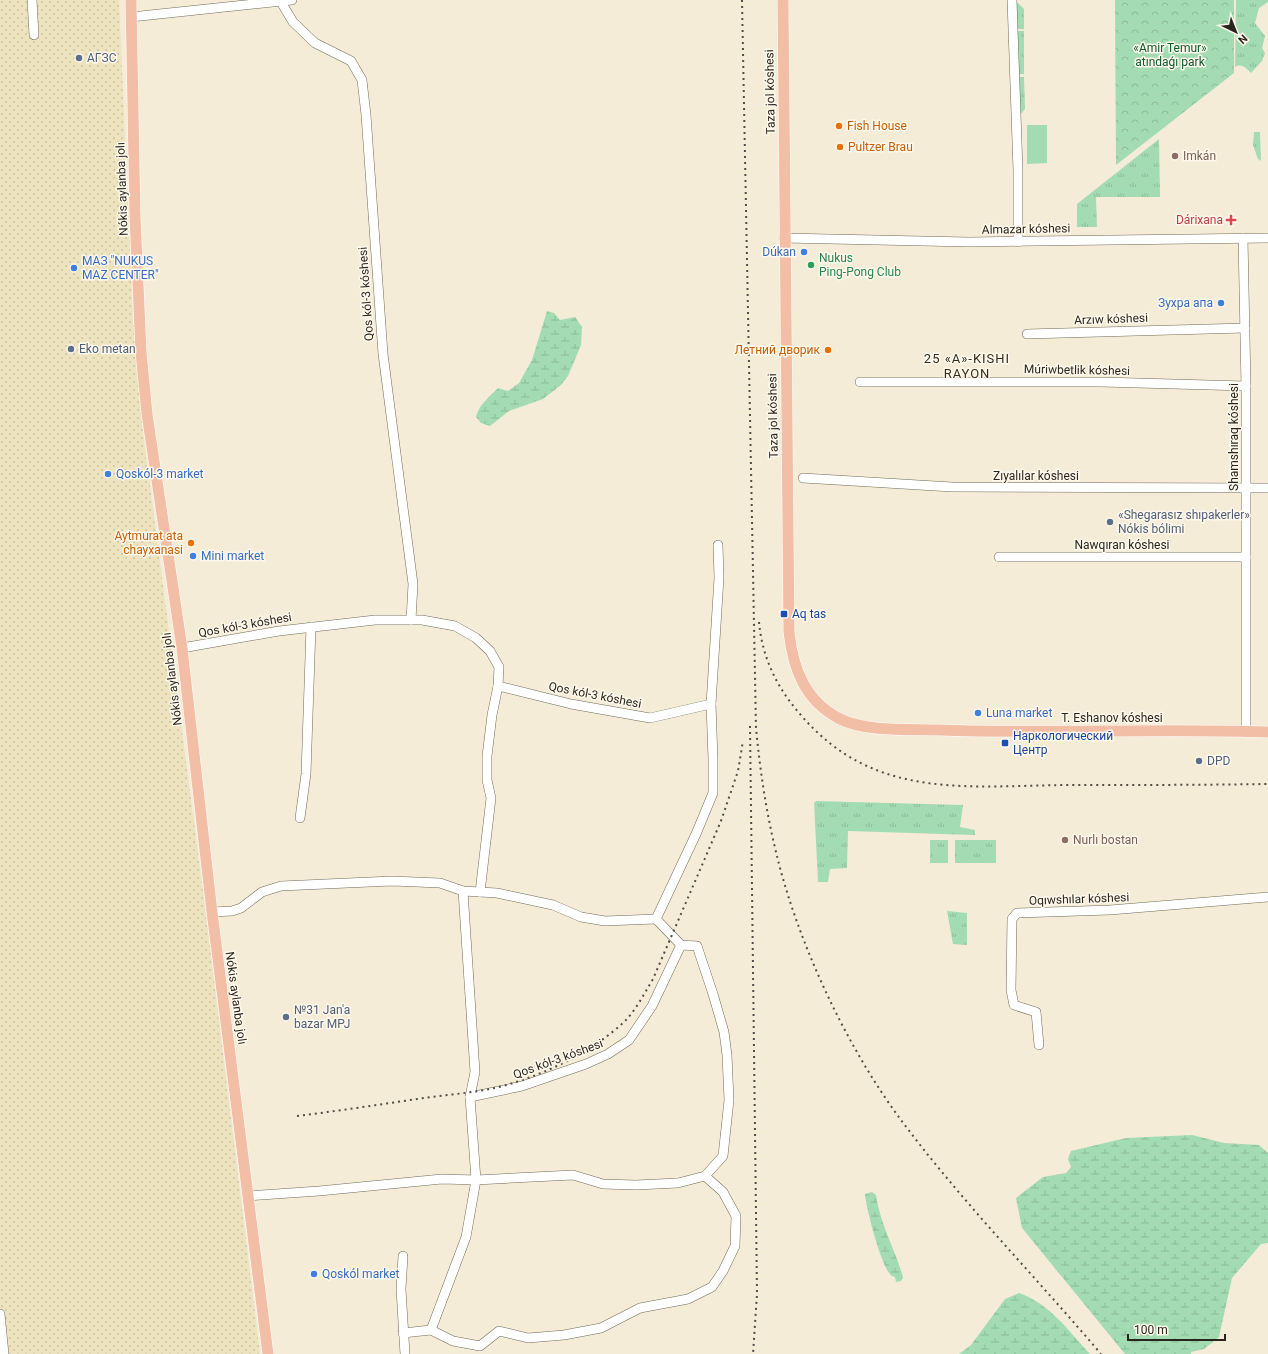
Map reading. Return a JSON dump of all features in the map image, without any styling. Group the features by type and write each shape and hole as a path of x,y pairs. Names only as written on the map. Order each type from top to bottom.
{"main road":[{"name":"Nókis aylanba jolı","path":"130,0 141,352 147,414 182,648 212,912 268,1354"},
{"name":"Taza jol kóshesi","path":"783,0 784,238 789,632 792,657 798,676 818,704 841,719 885,728"},
{"name":"T. Eshanov kóshesi","path":"885,728 982,731 1268,732"}],"street":[{"path":"32,0 34,34"},
{"path":"131,17 292,0"},
{"path":"1012,0 1018,172 1018,242"},
{"name":"Qos kól-3 kóshesi","path":"281,2 293,22 315,43 351,62 362,80 366,115 383,354 413,584 411,620"},
{"name":"Almazar kóshesi","path":"784,238 933,242 1268,238"},
{"name":"Shamshıraq kóshesi","path":"1243,238 1246,386 1246,731"},
{"name":"Arzıw kóshesi","path":"1027,334 1245,328"},
{"name":"Múriwbetlik kóshesi","path":"860,382 1101,382 1246,386"},
{"name":"Zıyalılar kóshesi","path":"803,478 952,487 1268,488"},
{"path":"656,919 696,834 713,793 710,704 719,578 718,545"},
{"name":"Nawqıran kóshesi","path":"999,557 1246,557"},
{"name":"Qos kól-3 kóshesi","path":"182,648 279,631 375,620 422,620 454,626 476,638 490,651 499,668 498,686 492,715 487,756 487,780 491,798 480,892"},
{"path":"300,818 306,774 311,627"},
{"name":"Qos kól-3 kóshesi","path":"498,686 578,706 650,718 710,704"},
{"path":"212,912 232,911 241,908 262,892 281,886 392,881 440,883 463,891 497,893 553,906 581,917 605,921 656,919 681,945 697,946 724,1032 727,1055 729,1100 723,1156 705,1176 678,1183 636,1185 603,1184 573,1175 476,1180 442,1179 319,1191 248,1196"},
{"path":"431,1330 466,1236 476,1180 470,1097 475,1072 463,891"},
{"name":"Oqıwshılar kóshesi","path":"1040,1045 1036,1012 1014,1005 1011,990 1012,919 1016,913 1110,910 1268,897"},
{"name":"Qos kól-3 kóshesi","path":"470,1097 522,1086 586,1064 608,1054 629,1040 652,1006 681,945"},
{"path":"403,1332 431,1330 454,1341 480,1346 499,1331 528,1338 564,1335 600,1328 640,1308 688,1299 712,1287 723,1271 735,1246 736,1216 723,1192 705,1176"},
{"path":"403,1256 401,1289 405,1354"},
{"path":"0,1314 4,1354"}],"green space":[{"name":"«Amir Temur» atındaǵı park","path":"1115,0 1234,0 1234,73 1116,165"},
{"path":"1236,0 1268,0 1268,2 1259,8 1255,23 1265,36 1262,48 1265,53 1262,61 1251,73 1242,66 1235,67"},
{"path":"1017,2 1024,9 1024,29 1017,29"},
{"path":"1018,31 1024,31 1024,74 1018,74"},
{"path":"1018,77 1024,77 1025,109 1021,114"},
{"path":"1027,125 1047,125 1047,163 1027,164"},
{"path":"1254,132 1260,132 1261,161 1258,159 1253,145"},
{"path":"1159,139 1160,197 1096,197 1097,227 1077,227 1077,204"},
{"path":"547,311 554,313 560,320 575,317 582,327 581,345 568,376 561,385 543,399 509,411 490,426 481,423 476,417 477,413 488,398 498,388 508,391 519,383 532,360"},
{"path":"816,801 963,805 960,827 975,830 975,835 848,831 847,868 830,869 828,882 818,882 814,803"},
{"path":"930,840 948,840 948,863 930,863"},
{"path":"955,840 996,840 996,863 955,863"},
{"path":"947,911 967,913 967,945 953,944"},
{"path":"1192,1135 1224,1143 1259,1145 1268,1153 1268,1243 1261,1244 1232,1278 1219,1337 1204,1349 1191,1352 1191,1354 1125,1354 1022,1228 1016,1198 1043,1177 1066,1173 1071,1167 1068,1159 1071,1151 1126,1138"},
{"path":"872,1192 876,1195 884,1226 900,1267 903,1277 901,1281 896,1282 895,1277 892,1276 886,1269 878,1248 865,1194"},
{"path":"1019,1293 1040,1304 1049,1311 1066,1327 1090,1354 959,1354 971,1345 1005,1299"}],"sand":[{"path":"0,0 119,0 133,319 141,417 205,907 260,1354 0,1354"}],"railway":[{"path":"742,0 756,728 759,759 769,821 785,886 810,956 826,992 861,1059 881,1091 924,1150 974,1210 1101,1354"},
{"path":"759,622 763,647 767,660 784,694 800,714 829,743 860,763 893,776 927,783 962,786 1268,784"},
{"path":"750,726 757,1294 753,1354"},
{"path":"297,1116 477,1091 501,1086 528,1078 557,1066 599,1042 624,1022 640,1002 653,979 721,821 738,771 743,741"}],"place":[{"name":"АГЗС","path":"79,58"},
{"name":"Fish House","path":"839,126"},
{"name":"Pultzer Brau","path":"840,147"},
{"name":"Imkán","path":"1175,156"},
{"name":"Dárixana","path":"1231,220"},
{"name":"Dúkan","path":"804,252"},
{"name":"Nukus Ping-Pong Club","path":"811,265"},
{"name":"МАЗ \"NUKUS MAZ CENTER\"","path":"74,268"},
{"name":"Зухра апа","path":"1221,303"},
{"name":"Eko metan","path":"71,349"},
{"name":"Летний дворик","path":"828,350"},
{"name":"Qoskól-3 market","path":"108,474"},
{"name":"«Shegarasız shıpakerler» Nókis bólimi","path":"1110,522"},
{"name":"Aytmurat ata chayxanasi","path":"191,543"},
{"name":"Mini market","path":"193,556"},
{"name":"Aq tas","path":"784,614"},
{"name":"Luna market","path":"978,713"},
{"name":"Наркологический Центр","path":"1005,743"},
{"name":"DPD","path":"1199,761"},
{"name":"Nurlı bostan","path":"1065,840"},
{"name":"№31 Jan'a bazar MPJ","path":"286,1017"},
{"name":"Qoskól market","path":"314,1274"}],"district":[{"name":"25 «A»-KISHI RAYON","path":"967,366"}]}
